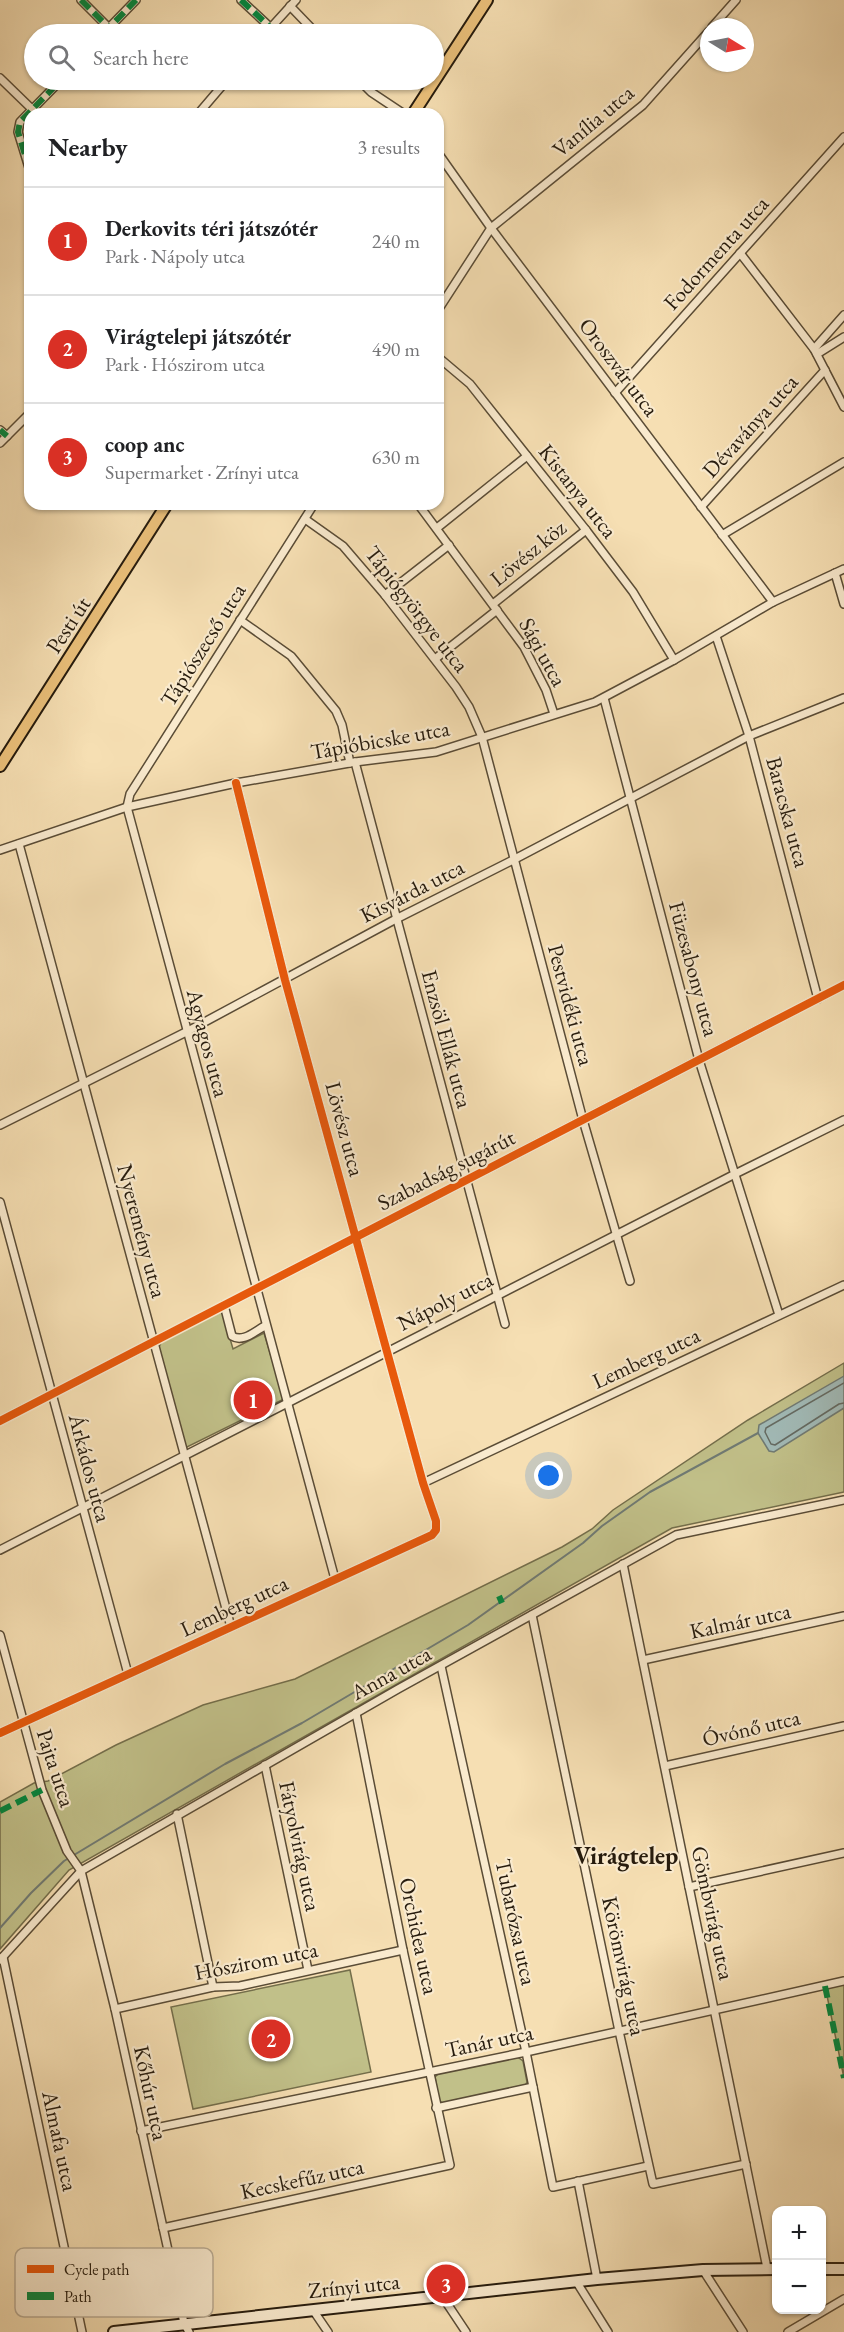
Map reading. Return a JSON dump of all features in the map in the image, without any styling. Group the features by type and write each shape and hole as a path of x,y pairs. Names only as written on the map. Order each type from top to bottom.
{"main road":[{"path":"444,66 487,0"},
{"path":"417,108 429,90"},
{"name":"Pesti út","path":"0,766 163,510"},
{"name":"Zrínyi utca","path":"114,2332 187,2327 313,2310 576,2281 704,2270 772,2269"},
{"path":"826,2269 844,2269"}],"street":[{"path":"81,0 105,24"},
{"path":"113,24 136,0"},
{"path":"241,0 267,24"},
{"path":"274,24 296,0"},
{"path":"720,18 736,0"},
{"path":"290,6 307,24"},
{"name":"Vanília utca","path":"491,228 644,105 700,41"},
{"path":"0,78 31,108"},
{"path":"38,108 53,90"},
{"path":"203,108 218,90"},
{"path":"368,90 395,108"},
{"path":"24,119 20,122 18,132 24,152"},
{"name":"Fodormenta utca","path":"615,393 844,137"},
{"name":"Oroszvár utca","path":"444,161 491,228 773,602"},
{"path":"444,301 491,228"},
{"path":"740,253 815,351 844,407"},
{"path":"815,351 844,315"},
{"path":"815,351 844,337"},
{"name":"Kistanya utca","path":"444,362 470,384 586,530 633,592 674,660"},
{"name":"Dévaványa utca","path":"701,507 825,369"},
{"path":"0,443 24,419"},
{"path":"0,430 7,436"},
{"path":"437,528 527,456"},
{"path":"722,535 844,462"},
{"name":"Tápiószecső utca","path":"127,807 130,794 310,510"},
{"name":"Sági utca","path":"423,510 524,647 536,668 554,714"},
{"name":"Tápiógyörgye utca","path":"305,519 343,546 385,595 435,659 468,707 482,737"},
{"name":"Lövész köz","path":"495,607 586,530"},
{"path":"385,595 449,545"},
{"name":"Tápióbicske utca","path":"0,850 127,807 236,783 353,763 420,756 604,698 773,602 844,569"},
{"path":"835,573 844,604"},
{"name":"Sági utca","path":"435,659 495,607"},
{"name":"Enzsöl Ellák utca","path":"240,620 291,656 336,711 342,725 505,1324"},
{"name":"Baracska utca","path":"716,636 749,736 818,999"},
{"name":"Füzesabony utca","path":"604,698 699,1060 779,1315"},
{"name":"Kisvárda utca","path":"0,1125 186,1032 396,919 749,736 844,698"},
{"name":"Pestvidéki utca","path":"482,737 583,1120 630,1281"},
{"name":"Lövész utca","path":"236,783 285,980 423,1483"},
{"name":"Agyagos utca","path":"127,807 266,1326"},
{"name":"Nyeremény utca","path":"19,844 231,1627"},
{"name":"Szabadság sugárút","path":"0,1420 844,985"},
{"name":"Nápoly utca","path":"0,1550 616,1234 844,1120"},
{"name":"Árkádos utca","path":"0,1202 128,1674"},
{"name":"Lemberg utca","path":"0,1732 432,1535 436,1530 436,1521 423,1483 844,1286"},
{"path":"224,1305 232,1336 236,1339 242,1339 266,1326 335,1579"},
{"name":"Anna utca","path":"1,1958 80,1870 676,1535 844,1500"},
{"name":"Gömbvirág utca","path":"623,1564 746,2164 772,2269"},
{"name":"Körömvirág utca","path":"532,1615 653,2184 746,2164"},
{"name":"Kalmár utca","path":"643,1660 844,1616"},
{"name":"Pajta utca","path":"0,1635 42,1790 67,1851 80,1870"},
{"name":"Tubarózsa utca","path":"441,1666 526,2052 553,2187 578,2181"},
{"name":"Orchidea utca","path":"356,1713 403,1950 450,2165"},
{"name":"Óvónő utca","path":"665,1766 844,1726"},
{"name":"Fátyolvirág utca","path":"265,1765 308,1970"},
{"path":"177,1814 213,1987"},
{"path":"689,1887 844,1853"},
{"name":"Kőhúr utca","path":"80,1870 116,2009 168,2248"},
{"name":"Hószirom utca","path":"116,2009 213,1987 240,1986 403,1950"},
{"name":"Almafa utca","path":"1,1958 64,2248"},
{"name":"Tanár utca","path":"141,2131 526,2052 844,1982"},
{"path":"436,2108 533,2087"},
{"name":"Kecskefűz utca","path":"163,2228 450,2165"},
{"path":"597,2279 578,2181 648,2166"},
{"path":"704,2270 743,2332"},
{"path":"576,2281 609,2332"},
{"path":"442,2296 465,2332"},
{"path":"788,2332 844,2298"},
{"path":"313,2310 328,2332"},
{"name":"Almafa utca","path":"79,2317 82,2332"}],"shaded area":[{"path":"222,1311 233,1349 264,1333 284,1399 185,1448 158,1349 162,1341"},
{"path":"844,1363 844,1492 672,1528 69,1870 0,1949 0,1802 34,1783 48,1781 116,1745 203,1705 295,1679 562,1547 592,1529 613,1510 748,1420"},
{"path":"350,1970 371,2072 193,2109 171,2007"},
{"path":"844,1981 844,2078 825,1986"},
{"path":"516,2056 523,2061 527,2082 525,2086 444,2104 439,2101 435,2077 440,2072"}],"water":[{"path":"844,1376 844,1408 774,1452 769,1451 758,1433 759,1425"}],"waterway":[{"path":"0,1928 64,1861 225,1764 302,1723 468,1625 650,1492 758,1433"}],"marked path":[{"path":"81,0 105,24"},
{"path":"113,24 136,0"},
{"path":"241,0 267,24"},
{"path":"34,108 51,90"},
{"path":"24,118 20,122 18,132 24,152"},
{"path":"0,430 7,436"},
{"path":"499,1596 502,1603"},
{"path":"0,1811 42,1790"},
{"path":"825,1986 844,2078"}],"cycle path":[{"path":"0,1733 432,1535 436,1530 436,1521 423,1483 285,980 236,783"},
{"path":"0,1421 844,985"}],"place":[{"name":"Derkovits téri játszótér","path":"253,1400"},
{"name":"Virágtelepi játszótér","path":"271,2039"},
{"name":"coop anc","path":"446,2284"}],"district":[{"name":"Virágtelep","path":"626,1855"}]}
